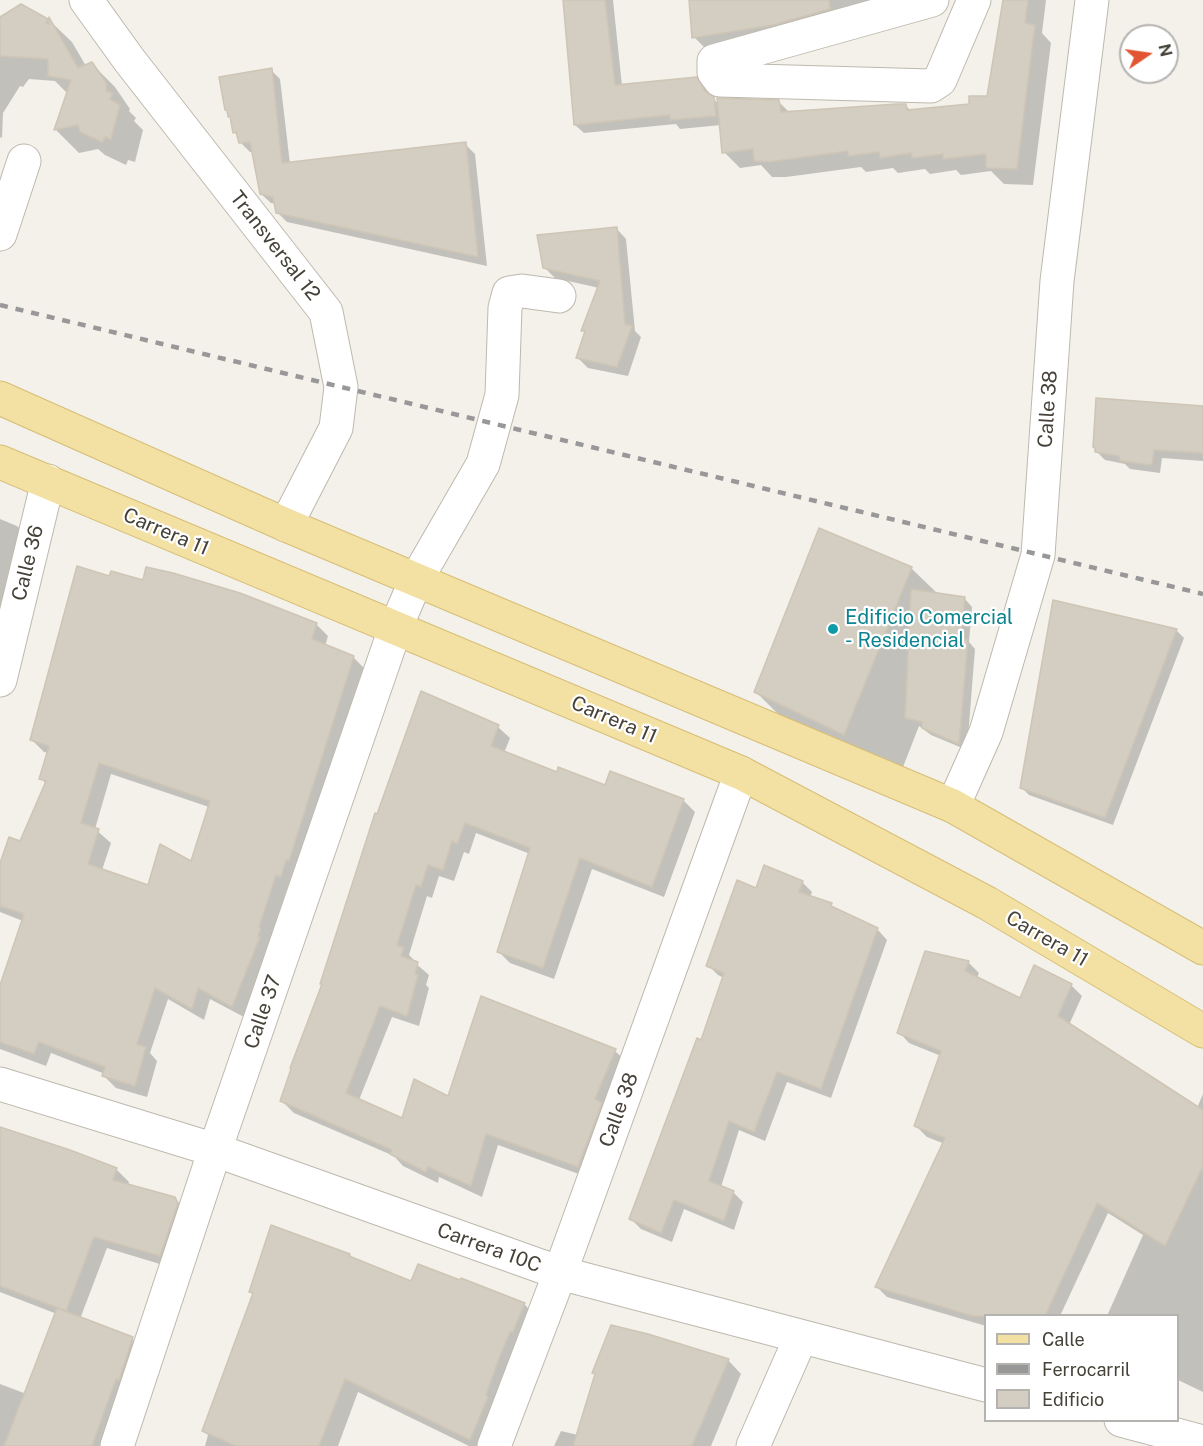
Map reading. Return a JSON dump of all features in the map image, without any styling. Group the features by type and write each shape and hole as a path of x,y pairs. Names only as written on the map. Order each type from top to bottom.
{"main road":[{"path":"0,398 286,525 953,806 1203,948"},
{"name":"Carrera 11","path":"0,462 741,773 987,903 1203,1031"}],"street":[{"name":"Transversal 12","path":"86,0 326,312 341,387 336,428 286,525"},
{"path":"932,0 714,61 714,72 720,80 931,87 940,80 974,0"},
{"name":"Calle 38","path":"953,806 986,732 1038,555 1057,280 1092,0"},
{"path":"0,234 24,161"},
{"name":"Calle 37","path":"117,1446 215,1150 394,628 416,580 483,464 502,395 505,308 509,293 522,291 559,296"},
{"name":"Calle 36","path":"0,680 48,481"},
{"name":"Calle 38","path":"494,1446 560,1273 741,773"},
{"name":"Carrera 10C","path":"0,1084 215,1150 560,1273 984,1384"},
{"path":"753,1446 801,1337"},
{"path":"1128,1422 1203,1442"}],"building":[{"path":"563,0 605,0 615,85 697,77 705,91 714,97 716,116 670,120 670,115 574,125"},
{"path":"689,0 829,0 830,9 773,25 692,38"},
{"path":"1003,0 1028,0 1025,23 1035,25 1017,169 986,168 986,154 943,159 943,154 912,158 911,153 880,158 879,152 848,156 848,151 769,162 754,161 753,149 722,153 717,98 779,100 781,112 897,104 906,104 907,110 969,104 969,96 987,96"},
{"path":"21,4 48,19 46,23 49,24 49,17 78,68 92,62 107,84 106,91 113,93 110,99 120,105 111,139 105,137 102,142 80,132 78,125 54,130 71,80 48,76 48,59 0,56 0,17"},
{"path":"272,68 282,163 466,142 478,257 276,213 273,197 260,194 250,142 239,143 236,132 233,133 230,116 228,117 227,110 225,110 219,77"},
{"path":"617,227 625,324 632,326 617,367 576,358 585,331 581,331 600,281 543,268 537,235"},
{"path":"1096,398 1203,406 1203,453 1154,450 1152,465 1120,461 1119,456 1095,452 1093,447"},
{"name":"Edificio Comercial - Residencial","path":"819,528 912,567 844,735 754,692"},
{"path":"77,566 109,576 111,571 143,580 146,567 240,593 317,623 312,639 354,656 289,861 286,860 281,877 276,875 259,927 261,928 258,936 260,937 232,1007 198,988 192,1009 155,988 137,1044 146,1047 135,1086 102,1076 105,1067 39,1042 34,1054 0,1042 0,985 24,914 0,906 0,863 9,837 20,841 46,781 39,779 49,746 30,740","holes":["99,763 210,801 191,861 160,844 148,885 88,864 99,829 81,823"]},
{"path":"911,589 965,597 961,638 968,640 959,744 922,728 922,722 905,718"},
{"path":"1053,600 1177,629 1105,818 1020,788"},
{"path":"421,691 499,725 491,746 557,772 558,767 605,785 610,771 684,799 652,887 580,858 543,968 497,952 530,848 465,823 457,844 452,841 443,870 428,865 421,887 416,885 397,945 404,948 401,956 418,962 415,974 418,975 407,1016 380,1006 346,1093 402,1118 414,1079 448,1096 481,996 616,1049 595,1099 602,1103 578,1167 486,1134 471,1186 428,1167 426,1172 390,1154 392,1150 280,1101 322,984 320,984 375,813 377,814"},
{"path":"764,865 803,881 799,892 832,903 831,906 878,928 821,1089 777,1072 754,1132 729,1121 709,1181 734,1191 724,1221 674,1200 661,1233 629,1219 697,1038 701,1040 724,973 706,966 737,880 756,888"},
{"path":"925,951 969,961 965,971 1020,998 1034,965 1072,984 1058,1016 1203,1110 1203,1166 1165,1246 1097,1203 1046,1314 973,1316 875,1287 945,1138 914,1126 941,1051 897,1033"},
{"path":"0,1127 117,1168 113,1180 175,1197 178,1203 160,1256 94,1237 66,1311 0,1286"},
{"path":"271,1225 350,1254 349,1256 411,1281 418,1264 525,1303 498,1361 486,1395 488,1397 470,1440 345,1379 319,1446 236,1446 202,1431 253,1293 249,1292"},
{"path":"57,1308 133,1337 119,1380 116,1379 92,1446 4,1446"},
{"path":"611,1325 729,1359 692,1446 573,1446 595,1374 592,1373"}],"railway":[{"path":"0,305 1203,594"}],"place":[{"name":"Edificio Comercial - Residencial","path":"833,629"}]}
